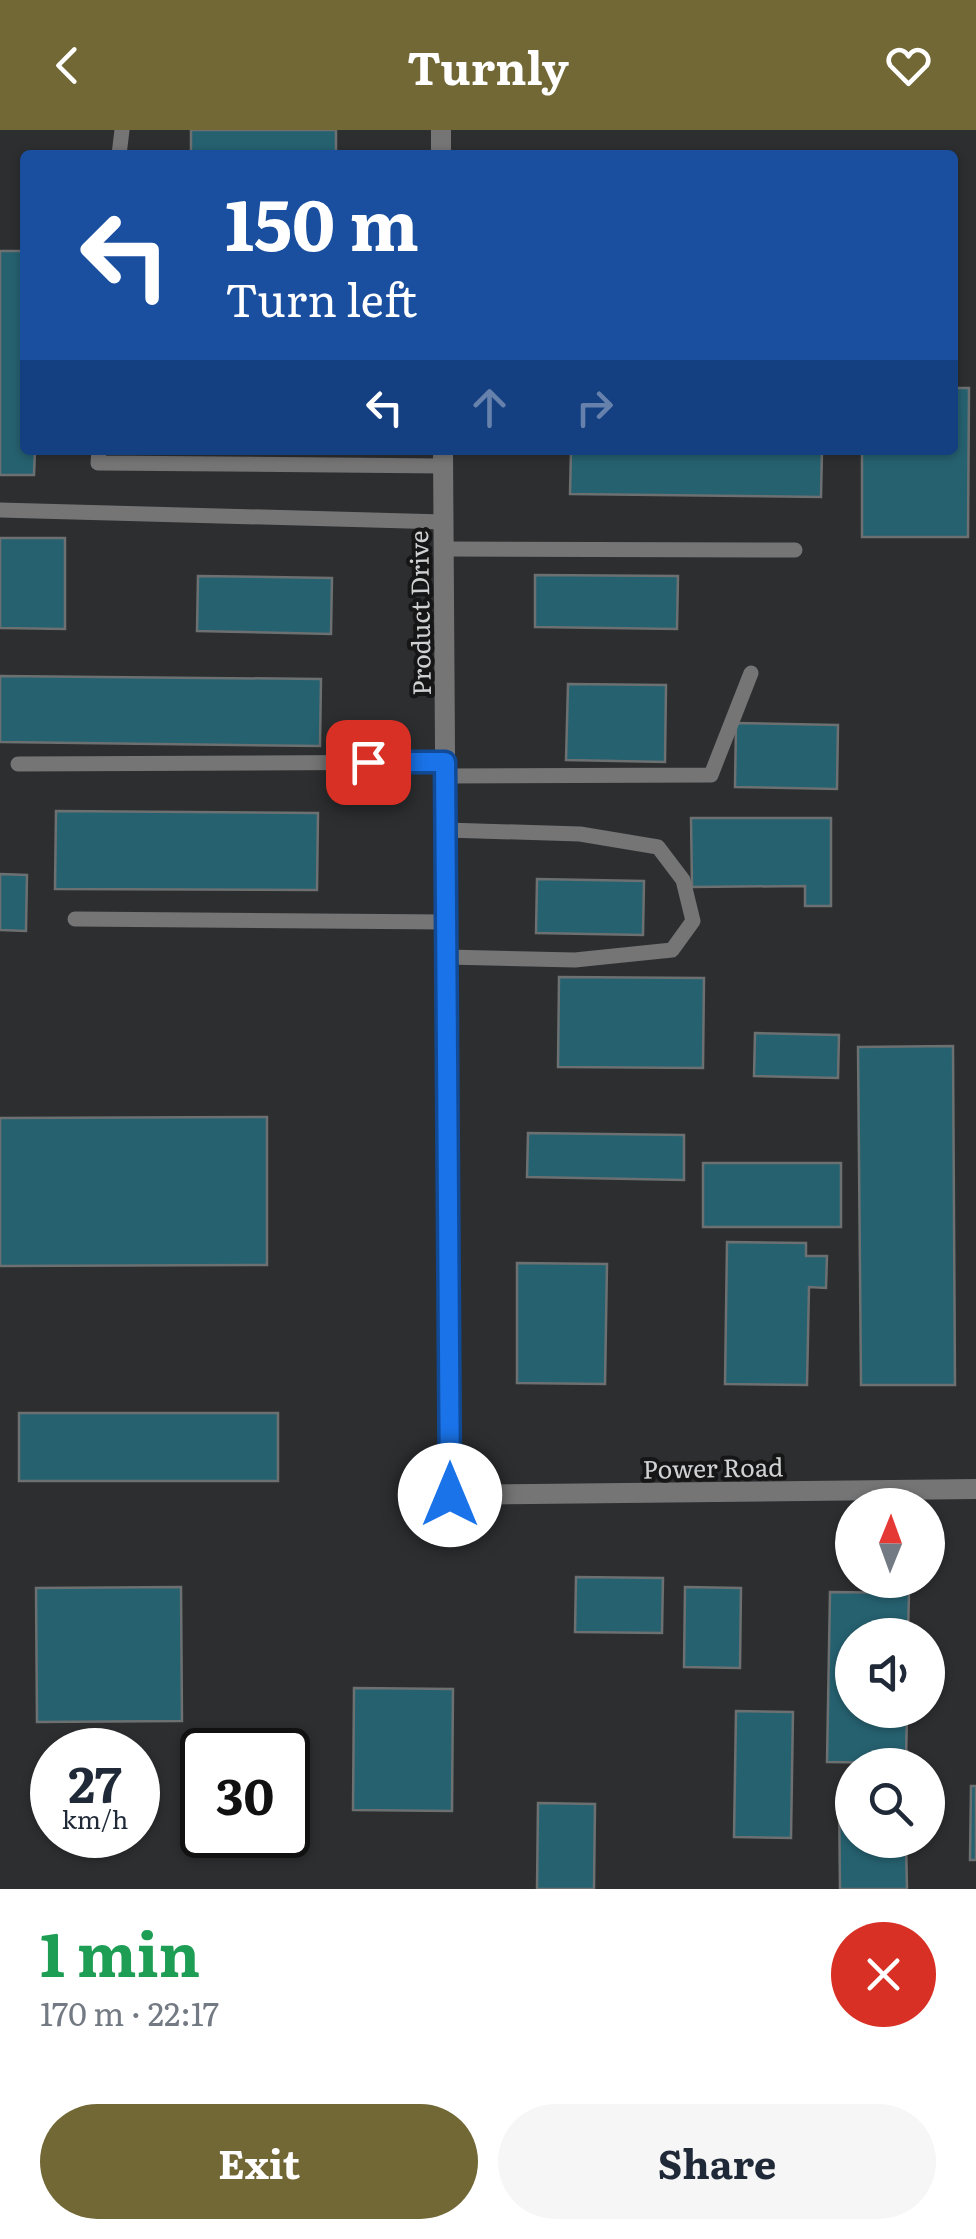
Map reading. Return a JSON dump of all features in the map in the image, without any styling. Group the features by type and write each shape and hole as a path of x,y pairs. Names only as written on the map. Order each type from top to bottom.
{"street":[{"name":"Product Drive","path":"443,458 450,1495"},
{"name":"Power Road","path":"450,1495 976,1490"}],"lane":[{"path":"99,455 98,463 443,458"},
{"path":"0,510 444,522"},
{"path":"445,549 795,550"},
{"path":"18,764 711,775 750,673"},
{"path":"446,830 580,834 658,847 684,880 693,922 672,950 575,960 446,957"},
{"path":"76,919 446,922"}],"building":[{"path":"191,130 336,130 336,150 191,150"},
{"path":"0,251 20,251 20,455 35,455 34,475 0,475"},
{"path":"958,388 969,388 968,537 862,537 862,455 958,455"},
{"path":"571,455 822,455 821,497 570,494"},
{"path":"0,538 65,538 65,629 0,628"},
{"path":"535,575 678,576 677,629 535,627"},
{"path":"198,576 332,578 331,634 197,631"},
{"path":"0,676 321,679 320,746 0,742"},
{"path":"568,684 666,685 665,762 566,760"},
{"path":"736,723 838,725 837,789 735,787"},
{"path":"56,811 318,813 317,890 55,889"},
{"path":"691,818 831,818 831,906 805,906 805,886 692,887"},
{"path":"0,874 27,875 26,931 0,930"},
{"path":"537,879 644,881 643,935 536,933"},
{"path":"559,977 704,978 703,1068 558,1067"},
{"path":"755,1033 839,1035 838,1078 754,1076"},
{"path":"953,1046 955,1385 861,1385 858,1047"},
{"path":"267,1117 267,1265 0,1266 0,1118"},
{"path":"528,1133 684,1135 684,1180 527,1177"},
{"path":"703,1163 841,1163 841,1227 703,1227"},
{"path":"727,1242 806,1243 806,1256 827,1256 826,1288 809,1287 807,1385 725,1384"},
{"path":"517,1263 607,1264 605,1384 517,1383"},
{"path":"19,1413 278,1413 278,1481 19,1481"},
{"path":"576,1577 663,1578 662,1633 575,1632"},
{"path":"181,1587 182,1721 37,1722 36,1588"},
{"path":"685,1587 741,1588 740,1668 684,1667"},
{"path":"830,1592 835,1592 835,1598 909,1598 908,1618 835,1618 835,1728 907,1728 906,1748 835,1748 835,1762 827,1762"},
{"path":"354,1688 453,1689 452,1811 353,1810"},
{"path":"736,1711 793,1712 791,1838 734,1837"},
{"path":"971,1786 976,1786 976,1860 970,1860"},
{"path":"538,1803 595,1804 594,1889 537,1889"},
{"path":"840,1858 906,1858 907,1889 840,1889"}],"route":[{"path":"368,762 445,762 450,1495"}]}
